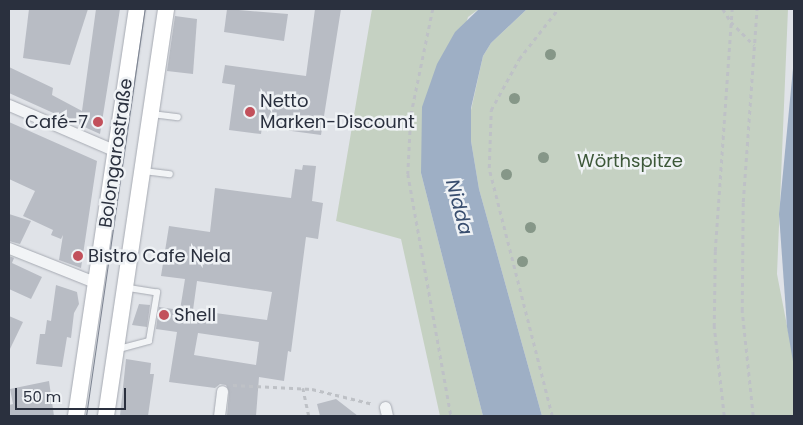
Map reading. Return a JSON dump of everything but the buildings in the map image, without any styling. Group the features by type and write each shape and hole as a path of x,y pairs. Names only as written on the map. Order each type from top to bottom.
{"main road":[{"name":"Bolongarostraße","path":"76,416 137,9"},
{"name":"Bolongarostraße","path":"106,416 114,350 166,9"}],"street":[{"path":"9,105 116,151"},
{"path":"9,248 97,283"},
{"path":"219,416 222,391"}],"lane":[{"path":"150,113 178,117"},
{"path":"141,170 170,174"},
{"path":"114,350 149,341 157,293 124,288"}],"path":[{"path":"433,9 411,116 408,174 451,416"},
{"path":"552,416 489,168 491,110 519,59 558,9"},
{"path":"723,9 731,22 754,45"},
{"path":"724,416 714,327 715,251 732,9"},
{"path":"753,416 742,311 743,202 757,9"},
{"path":"222,391 224,384 303,388 386,411"},
{"path":"303,388 309,416"}],"green space":[{"path":"372,9 479,9 468,17 421,173 483,416 440,416 401,239 336,221"},
{"name":"Wörthspitze","path":"527,9 788,9 777,274 794,362 794,416 542,416 479,189 471,141 471,110 483,56 491,43"}],"water":[{"name":"Nidda","path":"479,9 527,9 491,43 483,56 471,108 471,141 479,189 542,416 483,416 421,173 422,107 437,64 455,32"},
{"path":"794,58 794,367 787,327 779,214"}],"tram line":[{"path":"86,416 145,9"}],"place":[{"name":"Netto Marken-Discount","path":"250,112"},
{"name":"Café-7","path":"98,122"},
{"name":"Bistro Cafe Nela","path":"78,256"},
{"name":"Shell","path":"164,315"}]}
